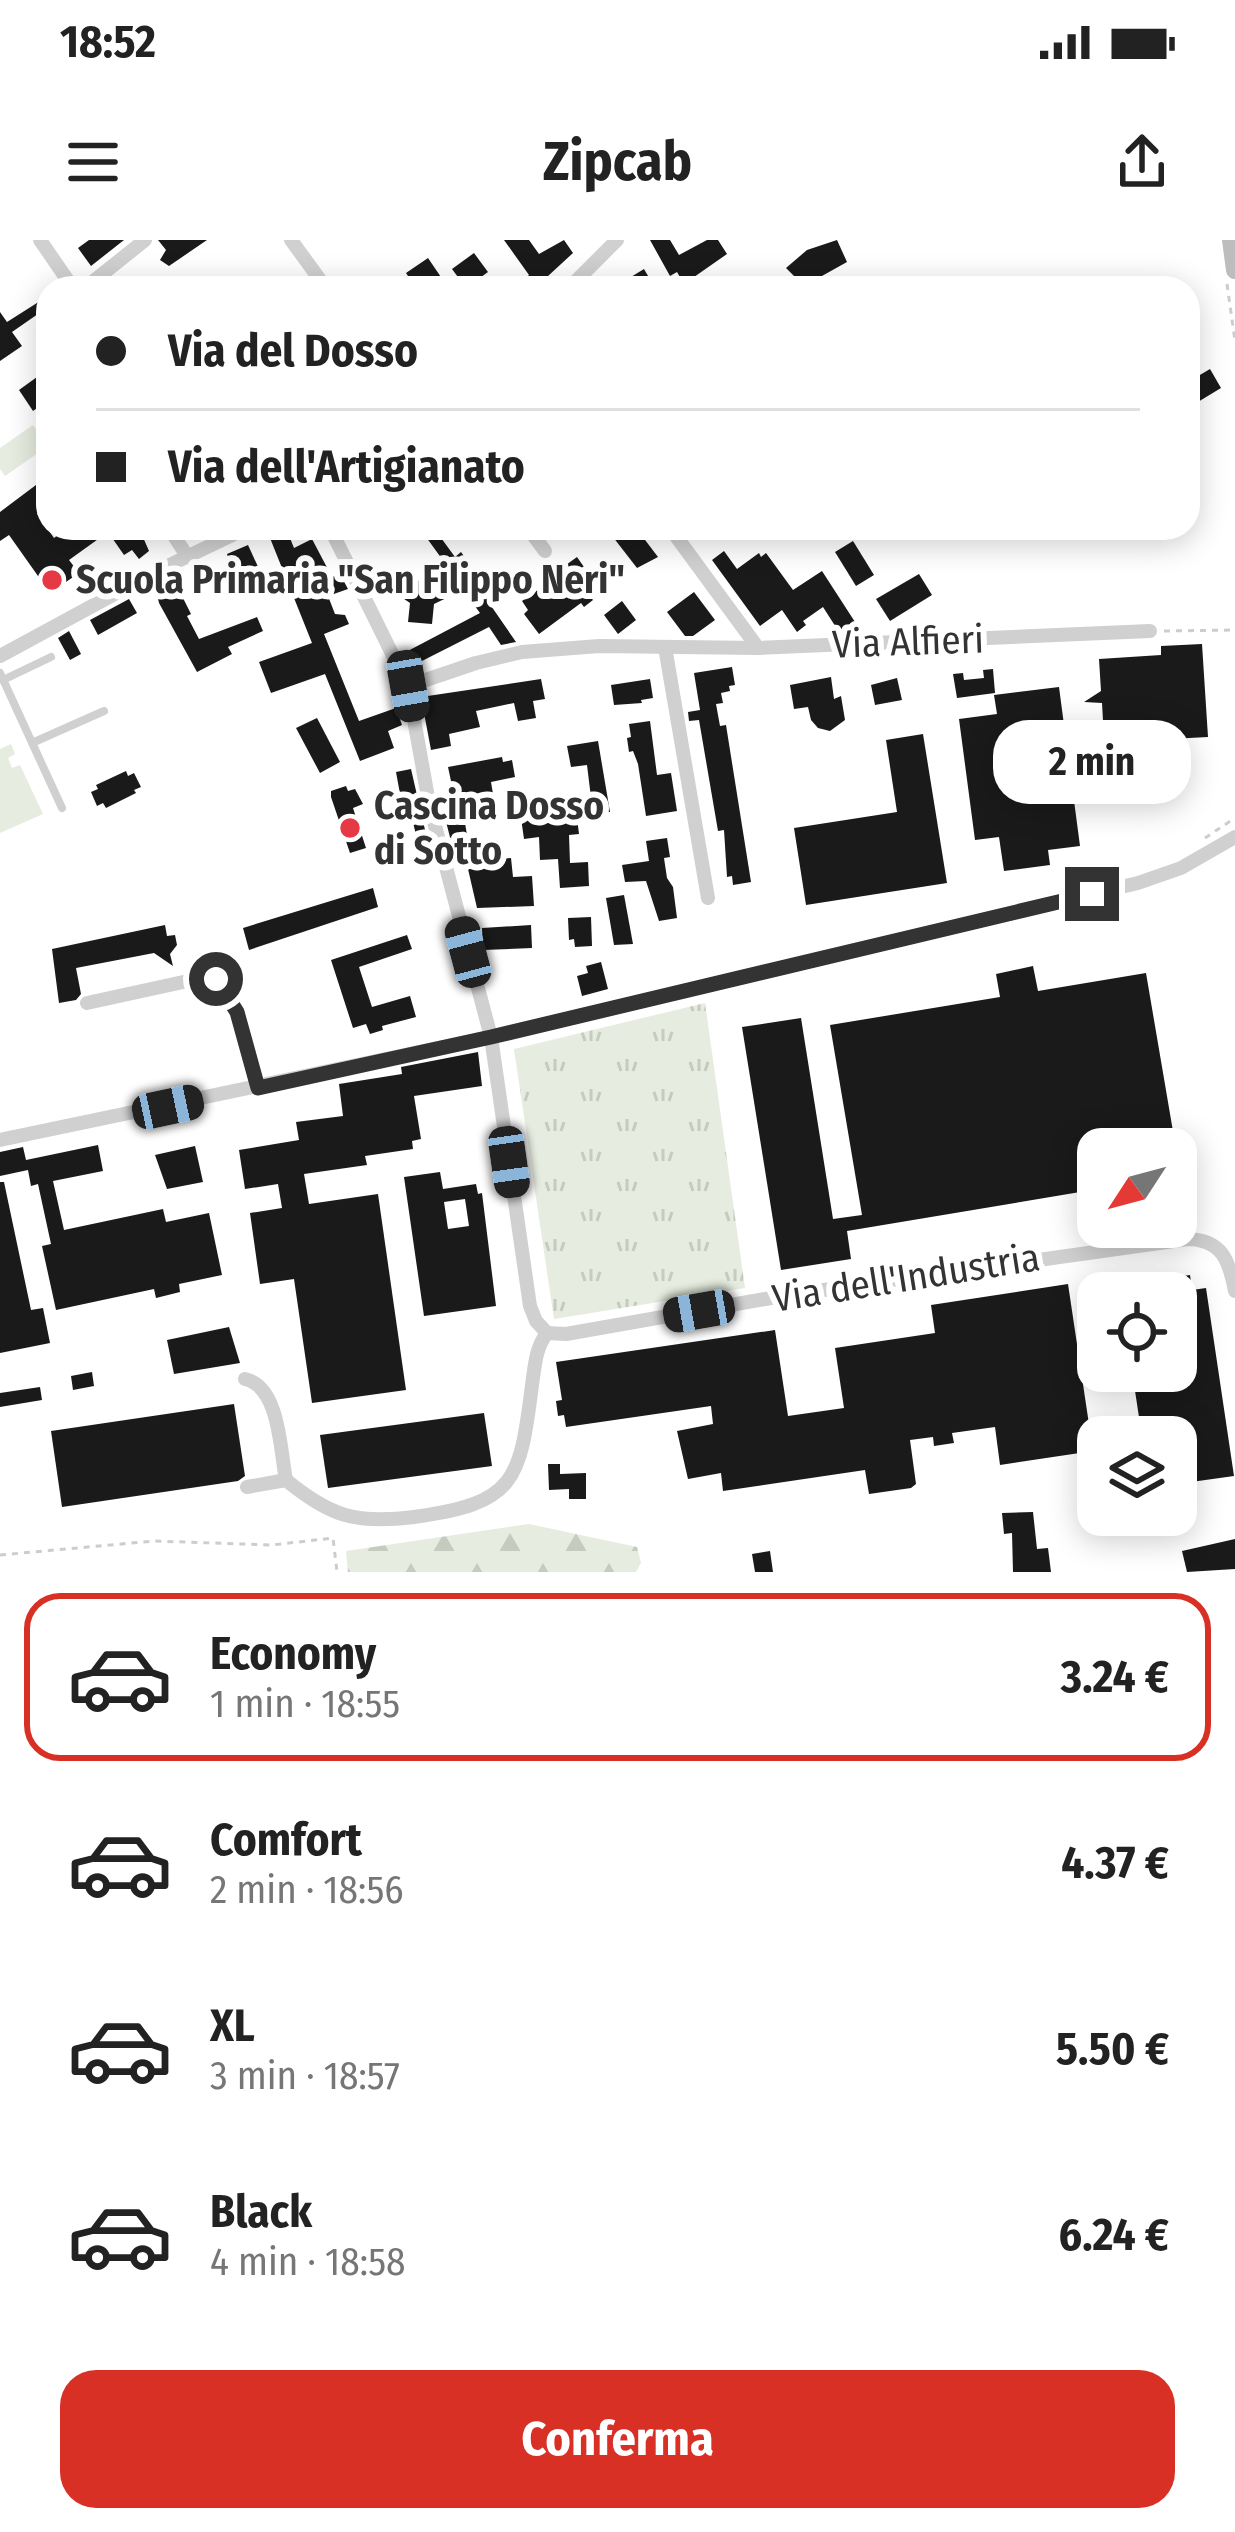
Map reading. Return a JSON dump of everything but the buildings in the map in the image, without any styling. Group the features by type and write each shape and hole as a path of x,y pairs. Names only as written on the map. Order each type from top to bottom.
{"main road":[{"path":"1231,240 1231,276"}],"street":[{"path":"40,240 65,276"},
{"path":"100,276 145,240"},
{"path":"291,240 317,276"},
{"path":"581,276 617,240"},
{"path":"177,540 187,556"},
{"path":"0,656 221,540"},
{"path":"245,1379 256,1382 268,1395 286,1480 318,1506 356,1519 413,1517 489,1500 506,1484 519,1459 537,1349 547,1333 530,1306 491,1037 427,793 408,686 336,540"},
{"path":"537,540 545,551"},
{"path":"679,540 758,648"},
{"name":"Via Alfieri","path":"408,686 522,652 599,646 758,648 1150,632"},
{"path":"665,647 708,898"},
{"path":"0,1140 491,1037 1147,881 1235,837"},
{"path":"87,1003 196,979 216,979 237,1012 258,1088"},
{"name":"Via dell'Industria","path":"547,1333 566,1334 788,1295 1188,1239 1218,1247 1235,1291"},
{"path":"247,1486 286,1480"}],"lane":[{"path":"51,656 2,677 62,808"},
{"path":"32,743 104,711"}],"path":[{"path":"1231,276 1235,341"},
{"path":"1150,632 1235,630"},
{"path":"1210,844 1205,838 1235,818"},
{"path":"0,1555 154,1541 272,1545 333,1538 338,1572"}],"green space":[{"path":"33,425 36,429 36,454 5,476 0,469 0,448"},
{"path":"11,744 12,768 20,765 43,814 0,833 0,749"},
{"path":"705,1003 745,1288 554,1319 514,1049"},
{"path":"529,1524 637,1547 641,1563 636,1572 348,1572 346,1551"}],"place":[{"name":"Scuola Primaria \"San Filippo Neri\"","path":"52,580"},
{"name":"Cascina Dosso di Sotto","path":"350,828"}],"route":[{"path":"216,979 237,1012 258,1088 1092,894"}]}
